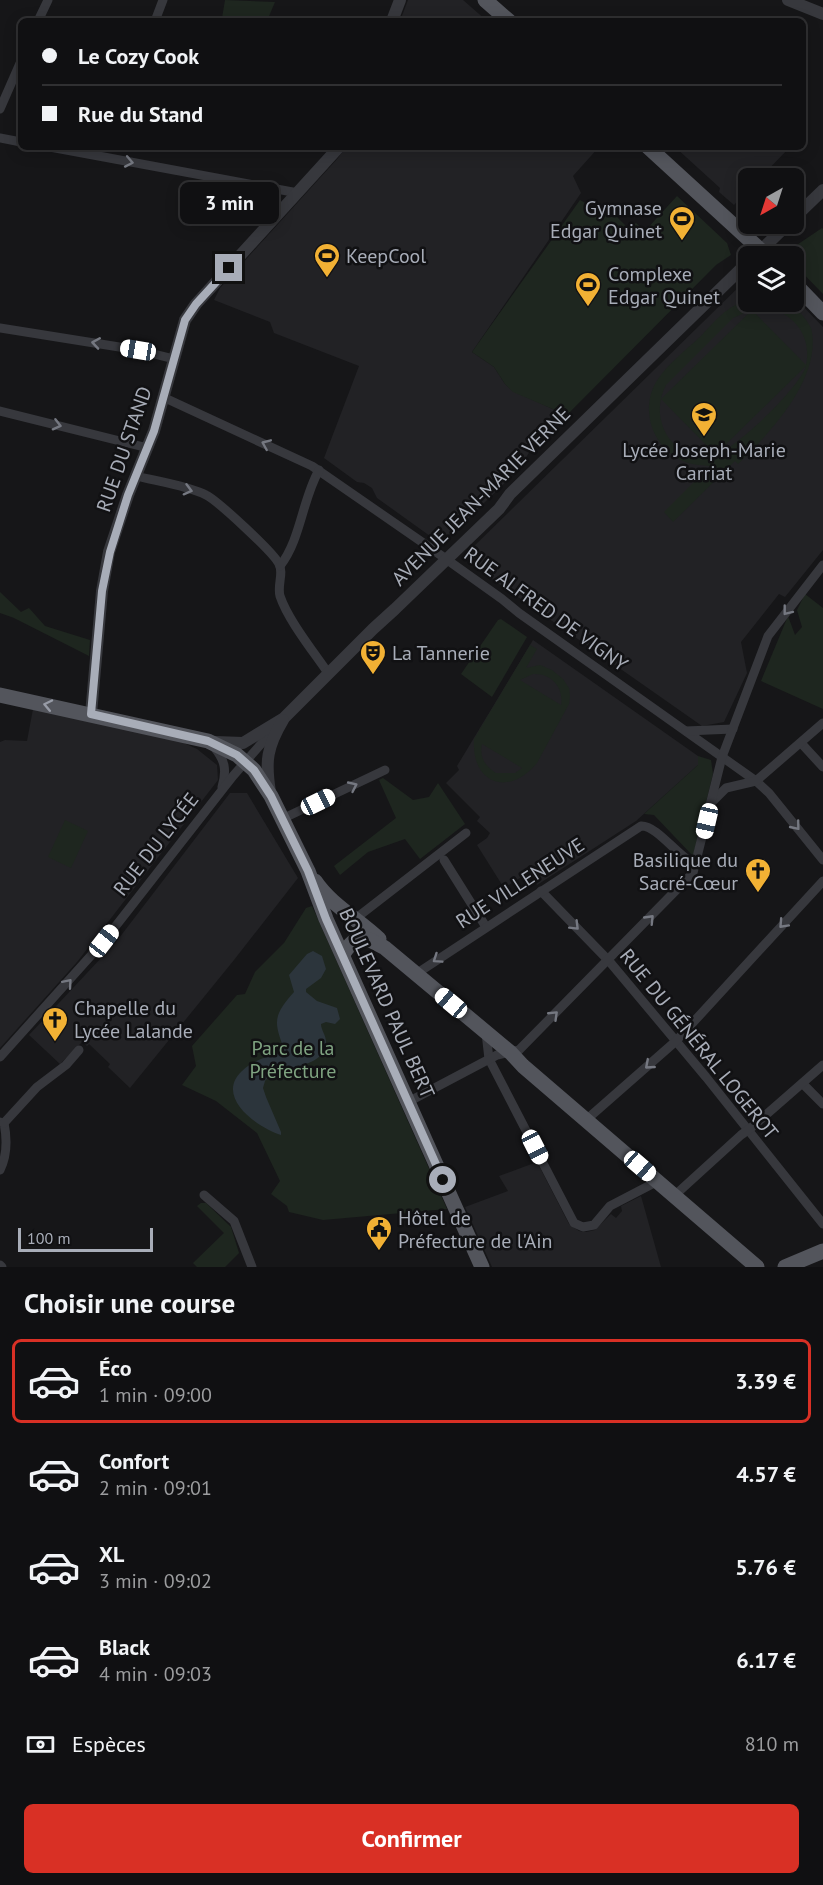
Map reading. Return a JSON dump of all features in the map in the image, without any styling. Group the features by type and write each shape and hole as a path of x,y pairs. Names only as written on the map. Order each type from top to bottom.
{"main road":[{"path":"485,0 506,18"},
{"path":"651,150 753,246"},
{"path":"804,293 823,313"},
{"path":"0,695 208,741 228,749 245,761"},
{"name":"BOULEVARD PAUL BERT","path":"245,761 254,770 271,796 308,871 317,897 482,1267"},
{"path":"308,871 320,889 416,974"},
{"path":"343,954 354,941 368,938 385,948 757,1267"},
{"path":"785,1267 823,1251"}],"street":[{"path":"39,18 48,0"},
{"path":"156,18 164,0"},
{"path":"393,18 400,0"},
{"path":"788,0 823,14"},
{"path":"0,109 18,68"},
{"path":"0,138 18,141"},
{"path":"66,150 298,193"},
{"path":"109,158 111,150"},
{"name":"RUE DU STAND","path":"91,714 104,581 110,552 128,495 165,398 182,328 190,312 336,150"},
{"path":"804,208 823,190"},
{"path":"768,246 779,234"},
{"name":"AVENUE JEAN-MARIE VERNE","path":"245,761 328,673 499,509 510,494 738,272"},
{"path":"0,328 138,350 174,359"},
{"name":"RUE ALFRED DE VIGNY","path":"165,398 185,409 290,454 319,470 446,559 756,781 769,793 823,860"},
{"path":"0,411 147,448"},
{"path":"319,470 310,487 289,555 280,566 278,589 284,604 328,673"},
{"path":"136,476 205,494 275,558 280,566"},
{"path":"408,1102 497,1055 519,1050 693,873 722,757 768,636 823,565"},
{"path":"208,741 243,743 284,718"},
{"path":"271,796 267,756 272,739 284,718"},
{"path":"711,804 726,788 756,781 823,723"},
{"path":"686,731 732,729"},
{"path":"208,741 225,763 220,792"},
{"path":"801,743 823,767"},
{"name":"RUE DU LYCÉE","path":"0,1057 104,941 245,761"},
{"path":"282,819 386,770"},
{"name":"RUE VILLENEUVE","path":"416,974 638,828 645,826 653,830 686,861 696,865"},
{"path":"355,918 466,833"},
{"path":"444,860 486,927"},
{"path":"586,1120 676,1041 823,881"},
{"name":"RUE DU GÉNÉRAL LOGEROT","path":"541,891 609,961 823,1224"},
{"path":"486,1033 489,1059 574,1223 583,1227 594,1225 610,1206 658,1181"},
{"path":"0,1170 5,1152 6,1135 2,1122 37,1087 66,1065 79,1050"},
{"path":"675,1196 823,1065"},
{"path":"803,1084 823,1104"},
{"path":"204,1195 234,1221 252,1267"}],"shaded area":[{"path":"408,0 463,0 484,18 401,18"},
{"path":"344,150 596,150 573,176 581,193 472,352 494,367 505,384 513,391 555,410 519,469 452,534 430,536 377,498 372,488 357,482 324,458 359,366 274,333 270,322 214,300 220,288"},
{"path":"678,150 787,150 770,168 738,168 738,201 734,205 719,192 720,188"},
{"name":"Lycée Joseph-Marie Carriat","path":"738,288 738,312 804,312 804,307 823,327 823,550 785,597 779,594 741,642 747,673 724,722 702,726 468,562 467,553"},
{"path":"533,640 698,756 698,765 636,821 537,885 527,871 504,888 477,845 490,833 477,821 480,817 446,783 459,770 457,766"},
{"path":"33,709 175,739 197,749 217,765 218,780 77,962 0,1048 0,742 5,740 27,741"},
{"path":"230,793 247,793 298,878 130,1088 89,1044 87,1046 82,1042 60,1064 29,1035 116,942"},
{"path":"313,951 322,956 326,969 321,978 306,989 306,992 317,1001 337,1008 340,1019 335,1024 326,1022 321,1024 326,1042 323,1052 317,1058 309,1063 271,1075 265,1081 263,1088 281,1135 251,1119 236,1101 233,1091 235,1081 242,1071 262,1058 285,1052 277,1020 282,1008 294,992 289,975 307,954"},
{"path":"537,1162 569,1224 579,1231 595,1230 611,1214 616,1218 622,1211 621,1206 641,1196 661,1267 492,1267 465,1207 508,1191 499,1176"}],"green space":[{"path":"225,0 275,2 268,18 222,18"},
{"name":"Complexe Edgar Quinet","path":"677,196 727,243 731,255 716,265 561,421 555,410 513,392 494,367 472,352 580,200 603,213 616,216 628,228 636,223 645,231"},
{"path":"823,229 823,294 804,274 804,246 795,246"},
{"path":"738,304 738,312 746,312 733,318 666,385 661,398 660,412 662,425 676,446 687,453 700,456 715,454 661,399 750,312 754,312 806,365 804,336 793,321 780,312 799,312 811,328 813,347 809,366 791,403 765,437 738,464 735,461 673,522 664,512 710,466 686,462 672,455 663,446 651,425 649,402 652,390 662,373 722,314","holes":["806,366 801,376 767,416 738,441 716,454"]},
{"path":"0,592 21,612 29,608 45,626 90,640 89,656 0,613"},
{"path":"805,594 823,608 823,709 761,681 788,616 795,635 802,627 797,610"},
{"path":"501,619 527,637 492,697 461,674 498,620"},
{"path":"530,645 537,649 526,668 540,665 552,670 563,679 569,688 570,696 569,704 537,763 526,774 514,780 494,781 478,766 474,739","holes":["533,674 545,676 555,682 560,692 561,705 520,680","482,744 522,768 515,773 496,773 484,761 481,753"]},
{"path":"698,756 711,760 713,774 693,856 654,815 644,814 698,765"},
{"path":"383,778 413,800 429,797 438,783 465,824 420,859 405,839 368,852 340,875 334,866 396,818 379,780"},
{"path":"65,820 88,831 71,868 48,857"},
{"name":"Parc de la Préfecture","path":"312,906 447,1209 323,1220 289,1212 287,1206 271,1194 280,1181 257,1133 216,1101 182,1085 196,1066 192,1046 237,995 245,994 255,972 284,943 306,908"},
{"path":"206,1203 231,1227 239,1253 225,1267 197,1267 193,1263 224,1233 197,1206"}],"place":[{"name":"Gymnase Edgar Quinet","path":"682,242"},
{"name":"KeepCool","path":"327,279"},
{"name":"Complexe Edgar Quinet","path":"588,308"},
{"name":"Lycée Joseph-Marie Carriat","path":"704,438"},
{"name":"La Tannerie","path":"373,676"},
{"name":"Basilique du Sacré-Cœur","path":"758,894"},
{"name":"Chapelle du Lycée Lalande","path":"55,1043"},
{"name":"Hôtel de Préfecture de l'Ain","path":"379,1252"}],"route":[{"path":"229,268 196,304 185,320 165,398 128,495 110,552 102,591 91,714 208,741 228,749 254,770 271,796 308,871 326,919 443,1180"}]}
